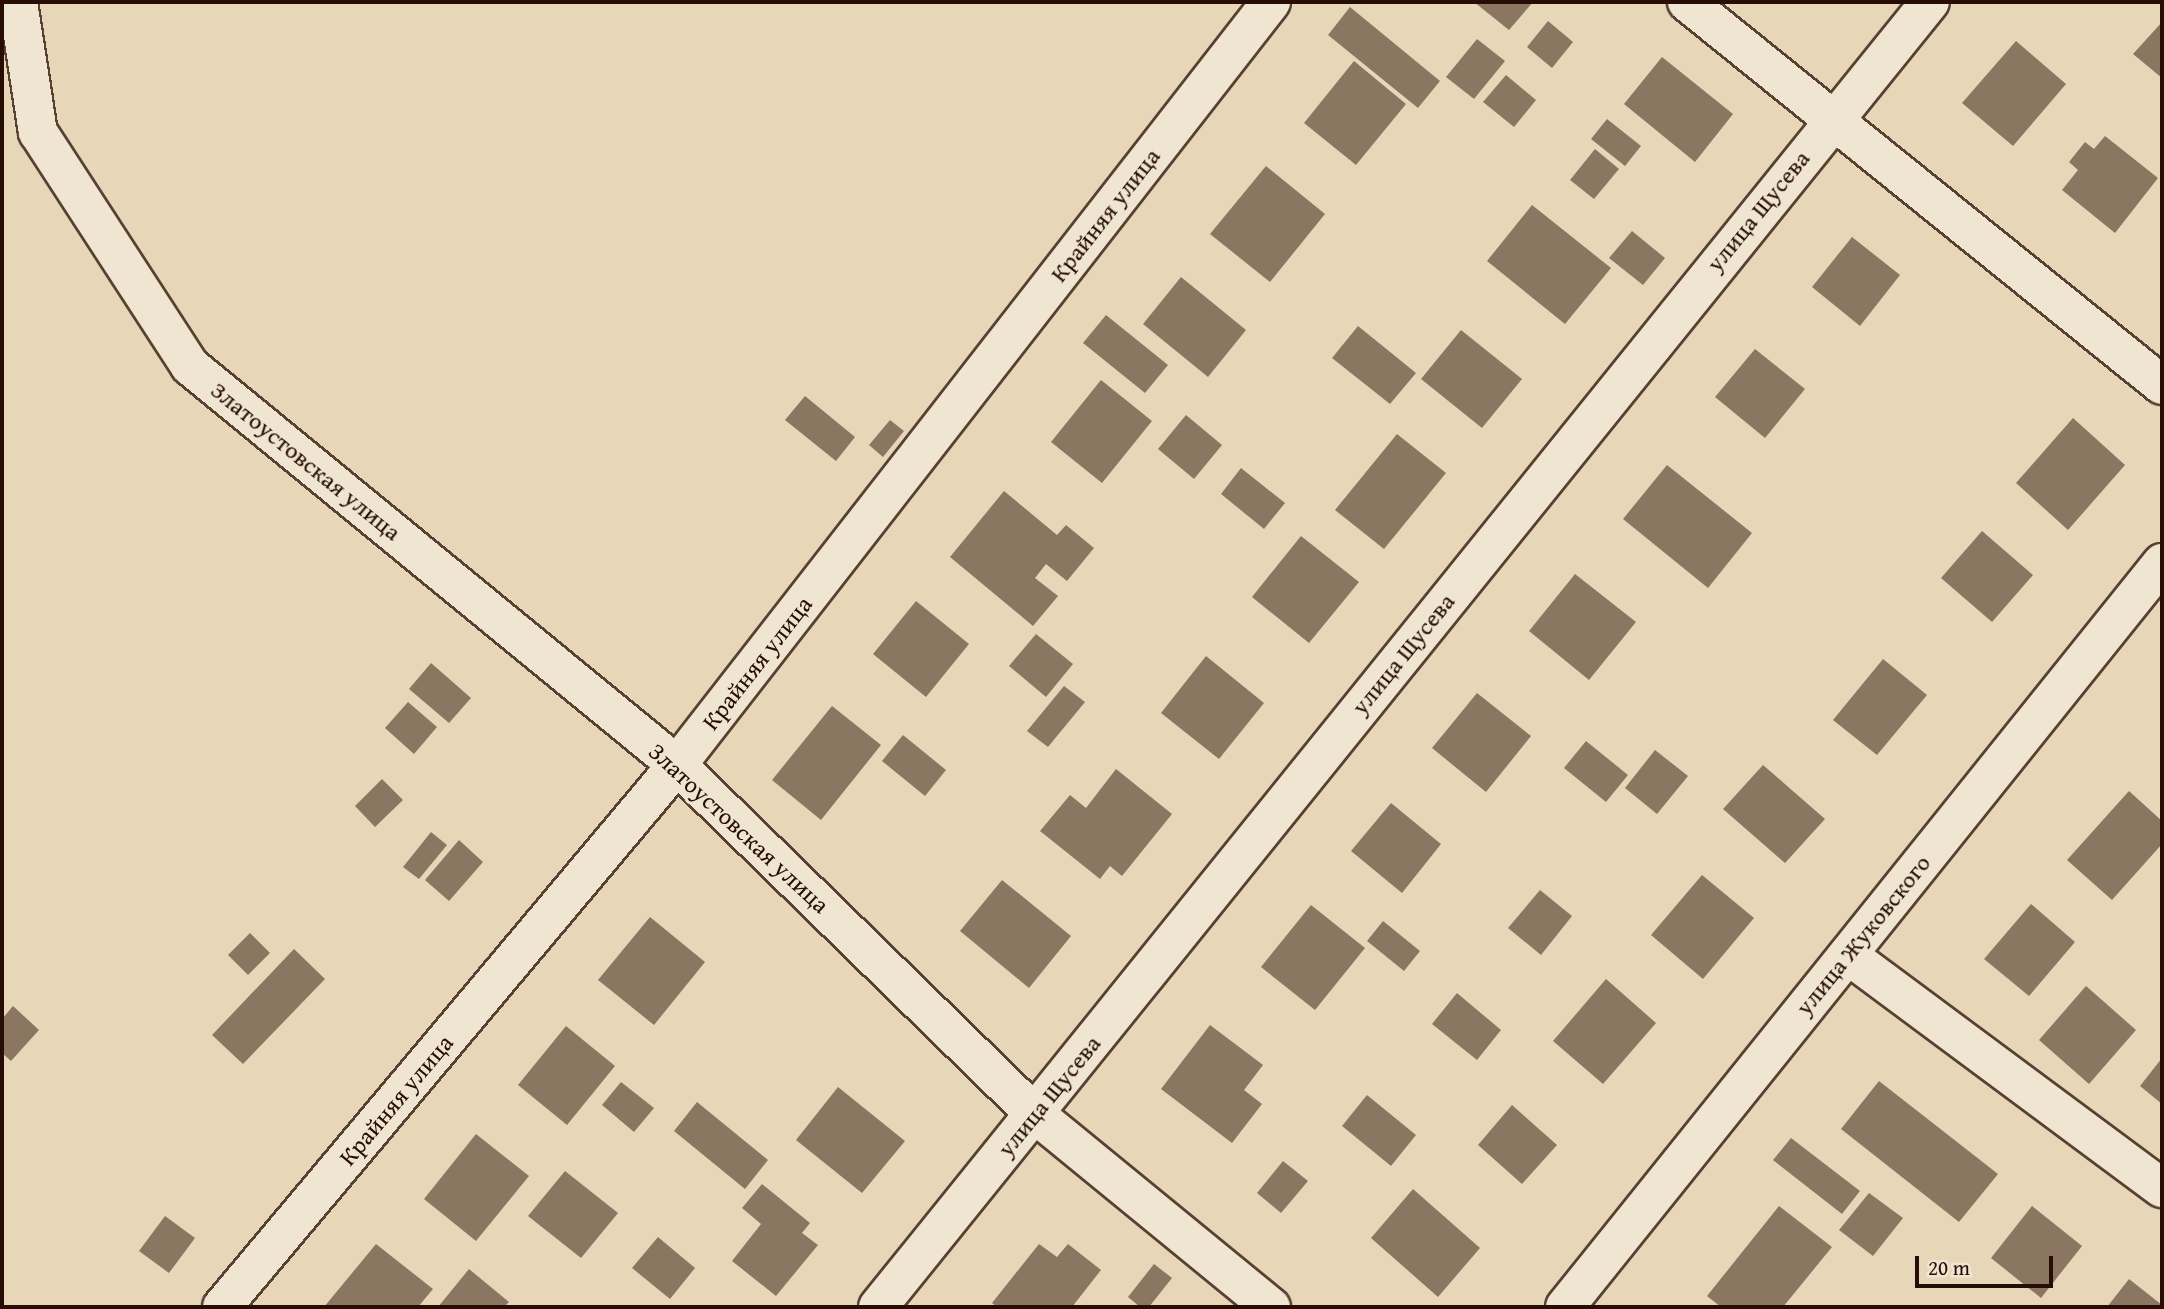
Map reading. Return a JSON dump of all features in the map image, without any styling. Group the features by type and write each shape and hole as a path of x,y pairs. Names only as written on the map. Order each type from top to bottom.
{"street":[{"name":"Златоустовская улица","path":"18,2 38,132 190,366 677,765 1035,1114 1272,1307"},
{"name":"Крайняя улица","path":"222,1307 677,765 1271,2"},
{"path":"1687,2 1834,116 2162,385"},
{"name":"улица Щусева","path":"878,1307 1834,116 1930,2"},
{"name":"улица Жуковского","path":"1565,1307 2162,563"},
{"path":"1848,955 2162,1188"}],"building":[{"path":"1474,2 1533,2 1509,30"},
{"path":"1350,7 1440,81 1418,108 1328,35"},
{"path":"1548,21 1573,42 1552,68 1527,47"},
{"path":"2162,22 2162,78 2133,54"},
{"path":"1477,39 1505,61 1474,99 1446,77"},
{"path":"2016,41 2066,84 2013,146 1962,103"},
{"path":"1662,57 1733,114 1695,162 1624,104"},
{"path":"1354,61 1406,104 1356,165 1304,123"},
{"path":"1506,75 1536,100 1514,127 1483,102"},
{"path":"1607,119 1641,146 1625,166 1591,139"},
{"path":"2105,136 2158,178 2115,233 2062,190 2078,170 2069,162 2085,142 2094,149"},
{"path":"1595,149 1619,169 1594,199 1570,180"},
{"path":"1266,166 1325,214 1270,282 1210,234"},
{"path":"1532,205 1611,268 1565,324 1487,261"},
{"path":"1632,231 1665,258 1643,285 1609,258"},
{"path":"1852,237 1900,275 1860,326 1812,287"},
{"path":"1181,277 1246,330 1208,377 1143,324"},
{"path":"1106,315 1168,365 1145,393 1083,343"},
{"path":"1358,326 1416,373 1390,404 1332,358"},
{"path":"1461,330 1522,379 1482,428 1421,379"},
{"path":"1755,349 1805,389 1765,438 1715,397"},
{"path":"1101,380 1152,421 1102,483 1051,442"},
{"path":"805,396 855,437 836,461 785,420"},
{"path":"1186,415 1222,445 1194,479 1158,449"},
{"path":"2073,418 2125,465 2068,530 2016,483"},
{"path":"890,420 904,431 883,457 869,445"},
{"path":"1397,434 1446,473 1384,549 1335,510"},
{"path":"1667,465 1752,533 1708,588 1623,519"},
{"path":"1241,468 1285,503 1264,529 1221,494"},
{"path":"1004,491 1057,535 1066,525 1094,548 1067,581 1046,564 1035,578 1058,596 1033,626 950,557"},
{"path":"1982,531 2033,575 1992,622 1941,578"},
{"path":"1301,536 1359,582 1309,643 1252,597"},
{"path":"1575,574 1636,622 1589,680 1529,631"},
{"path":"916,601 969,644 926,697 873,654"},
{"path":"1036,634 1073,664 1046,697 1009,666"},
{"path":"1206,656 1264,703 1219,759 1161,713"},
{"path":"1883,659 1927,695 1877,755 1833,720"},
{"path":"431,663 471,698 449,723 409,689"},
{"path":"1064,686 1085,702 1048,747 1027,731"},
{"path":"1477,693 1531,736 1486,792 1432,748"},
{"path":"408,702 437,727 414,754 385,728"},
{"path":"832,706 881,745 821,820 772,780"},
{"path":"903,735 946,770 925,796 882,761"},
{"path":"1586,741 1628,775 1606,802 1564,768"},
{"path":"1655,750 1688,776 1657,814 1625,788"},
{"path":"1763,765 1825,819 1785,863 1723,809"},
{"path":"1116,769 1172,814 1122,876 1110,866 1100,879 1040,831 1070,795 1086,808"},
{"path":"382,779 403,800 375,827 355,806"},
{"path":"2129,791 2162,821 2162,844 2112,900 2067,860"},
{"path":"1391,803 1441,844 1402,893 1351,851"},
{"path":"431,832 447,845 419,879 403,867"},
{"path":"459,840 483,862 449,901 425,880"},
{"path":"1702,875 1754,918 1703,979 1651,935"},
{"path":"1002,880 1071,936 1029,988 960,931"},
{"path":"1540,890 1572,916 1541,955 1508,928"},
{"path":"2031,904 2075,942 2029,996 1984,959"},
{"path":"1311,905 1365,948 1315,1010 1261,967"},
{"path":"650,917 705,962 654,1025 598,980"},
{"path":"1383,921 1420,951 1404,971 1367,941"},
{"path":"250,933 270,953 248,975 228,955"},
{"path":"294,949 325,979 243,1064 212,1035"},
{"path":"1606,979 1656,1023 1603,1084 1553,1041"},
{"path":"2086,986 2136,1030 2089,1084 2039,1040"},
{"path":"1457,993 1501,1030 1477,1060 1432,1024"},
{"path":"13,1006 39,1030 11,1061 2,1053 2,1019"},
{"path":"1210,1025 1263,1065 1244,1090 1262,1104 1232,1143 1161,1089"},
{"path":"566,1026 615,1066 567,1125 518,1085"},
{"path":"2162,1058 2162,1104 2140,1086"},
{"path":"1879,1081 1998,1174 1959,1222 1841,1129"},
{"path":"621,1082 654,1108 634,1132 602,1105"},
{"path":"838,1087 905,1141 862,1193 796,1140"},
{"path":"1367,1095 1416,1135 1391,1166 1342,1126"},
{"path":"697,1102 768,1160 745,1189 674,1131"},
{"path":"1512,1105 1557,1145 1522,1184 1478,1145"},
{"path":"476,1134 529,1176 476,1241 424,1199"},
{"path":"1791,1138 1860,1191 1842,1214 1773,1160"},
{"path":"1283,1161 1308,1181 1281,1213 1257,1193"},
{"path":"565,1171 618,1213 581,1258 528,1216"},
{"path":"762,1184 810,1223 802,1233 818,1245 776,1296 732,1261 761,1224 742,1208"},
{"path":"1413,1189 1480,1248 1438,1297 1371,1238"},
{"path":"1869,1193 1903,1218 1873,1256 1839,1230"},
{"path":"1779,1206 1832,1247 1783,1307 1721,1307 1707,1296"},
{"path":"2032,1206 2082,1246 2041,1298 1991,1258"},
{"path":"165,1216 195,1238 169,1273 139,1251"},
{"path":"658,1237 695,1268 670,1299 632,1268"},
{"path":"376,1244 433,1289 418,1307 324,1307"},
{"path":"1039,1244 1057,1257 1068,1244 1101,1270 1072,1307 997,1307 992,1303"},
{"path":"1154,1264 1172,1278 1149,1307 1140,1307 1128,1297"},
{"path":"469,1269 509,1302 504,1307 438,1307"},
{"path":"2129,1279 2162,1305 2162,1307 2107,1307"}]}
